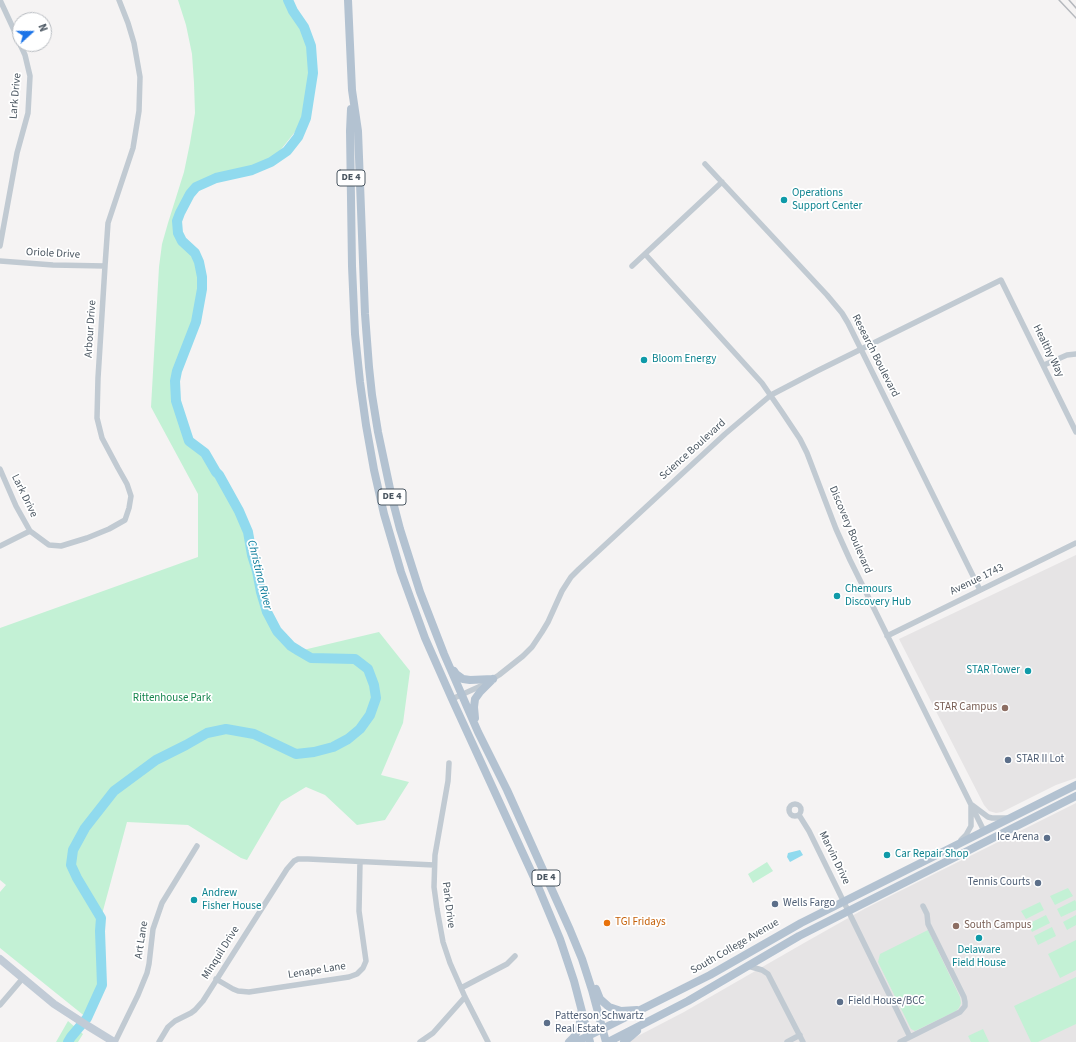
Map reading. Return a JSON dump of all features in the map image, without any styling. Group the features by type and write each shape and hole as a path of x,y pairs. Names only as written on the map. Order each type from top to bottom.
{"main road":[{"name":"DE 4","path":"348,0 352,90 350,131 355,334 366,425 379,494 401,572 425,638 549,912 568,962 589,1039"},
{"name":"DE 4","path":"352,90 358,131 366,333 372,395 392,498 409,559 444,654 478,732 507,790 567,922 582,959 607,1042"},
{"path":"444,654 456,674 463,679 493,679"},
{"path":"478,732 474,707 475,699 493,679"},
{"name":"South College Avenue","path":"576,1042 589,1039 602,1029 710,975 787,930 1076,785"},
{"name":"South College Avenue","path":"607,1042 688,1001 799,936 1076,796"},
{"path":"582,959 600,999 604,1004 609,1008 621,1011 642,1009"},
{"path":"569,1042 574,1037 580,1026 579,1001"},
{"path":"624,1042 646,1023"}],"street":[{"name":"Lark Drive","path":"0,0 12,26"},
{"name":"Arbour Drive","path":"30,531 49,545 61,546 109,529 125,520 129,508 131,496 127,484 102,438 97,418 98,378 108,223 132,148 139,112 140,77 134,43 128,22 119,0"},
{"name":"Lark Drive","path":"0,246 17,153 28,112 30,76 24,52"},
{"name":"Research Boulevard","path":"705,164 834,303 848,323 980,590"},
{"path":"632,266 722,182"},
{"name":"Discovery Boulevard","path":"645,254 762,383 791,425 807,453 842,544 984,831"},
{"name":"Oriole Drive","path":"0,261 53,265 105,266"},
{"name":"Science Boulevard","path":"452,699 493,679 513,665 532,647 548,622 562,591 579,569 725,434 771,395 804,377 1001,280"},
{"name":"Healthy Way","path":"1001,280 1076,432"},
{"path":"1044,366 1067,355 1076,354"},
{"name":"Lark Drive","path":"0,469 16,506 30,531"},
{"path":"0,546 30,531"},
{"name":"Avenue 1743","path":"887,636 1076,543"},
{"name":"Park Drive","path":"449,763 448,781 436,846 434,865 435,892 441,931 450,963 465,997 488,1042"},
{"name":"Discovery Boulevard","path":"971,804 988,817 996,819 1009,818"},
{"name":"Discovery Boulevard","path":"957,845 966,835 971,826 971,804"},
{"name":"Marvin Drive","path":"799,816 809,831 910,1037"},
{"name":"Art Lane","path":"115,1042 147,973 154,929 162,903 197,846"},
{"name":"Minquil Drive","path":"159,1042 165,1030 172,1023 195,1010 203,1001 290,864 294,861 303,859 434,865"},
{"name":"Lenape Lane","path":"216,979 238,991 249,992 350,977 357,974 363,968 366,961 359,911 360,862"},
{"path":"900,1042 960,1012 963,1010 965,1002 964,997 928,924 927,914 923,906"},
{"path":"461,988 507,964 515,956"},
{"path":"0,959 43,996 115,1042"},
{"path":"748,966 762,970 768,974 803,1042"},
{"path":"0,1005 23,978"},
{"path":"420,1042 433,1033 465,997"},
{"path":"786,1042 800,1035"}],"shaded area":[{"name":"STAR Campus","path":"1076,555 1076,778 1056,785 1002,812 996,813 989,811 984,805 899,639"},
{"name":"South Campus","path":"1076,803 1076,1042 630,1042 634,1038 684,1012 866,908"}],"green space":[{"name":"Rittenhouse Park","path":"178,0 288,0 311,46 306,118 271,162 252,170 216,178 196,187 190,194 177,221 179,237 195,253 199,262 202,277 202,289 196,322 177,371 175,381 178,409 189,441 205,453 239,511 248,532 252,555 267,612 277,631 299,651 379,632 410,671 403,723 381,775 409,782 385,820 357,825 325,795 306,787 281,802 247,860 241,858 188,825 127,822 101,918 102,985 87,1018 0,948 0,892 6,885 0,880 0,628 198,557 198,494 151,407 159,267 162,244 184,172 195,113 192,54 186,25"},
{"path":"767,862 773,871 753,883 748,874"},
{"path":"1068,888 1073,896 1055,905 1050,896"},
{"path":"1075,900 1076,910 1061,917 1057,909"},
{"path":"1040,902 1044,910 1026,919 1021,911"},
{"path":"1046,915 1050,923 1032,932 1028,924"},
{"path":"1076,915 1076,925 1067,930 1063,922"},
{"path":"1052,927 1056,936 1038,945 1034,936"},
{"path":"928,930 960,997 961,1003 956,1011 915,1031 911,1029 878,962 880,954"},
{"path":"1076,940 1076,970 1060,978 1048,954"},
{"path":"1076,977 1076,1024 1038,1042 1031,1042 1014,1006"},
{"path":"68,1021 83,1034 78,1042 56,1042"},
{"path":"983,1029 989,1042 971,1042 968,1036"}],"water":[{"path":"800,850 803,855 790,862 787,857 788,853"}],"waterway":[{"name":"Christina River","path":"68,1042 87,1018 102,985 101,918 71,865 73,850 85,828 114,791 156,760 207,733 226,729 254,734 296,754 314,752 333,747 348,739 360,729 370,715 376,698 374,685 368,669 355,659 311,658 291,646 277,631 267,612 252,555 248,532 239,511 205,453 189,441 176,401 175,381 177,371 196,322 202,289 202,277 199,262 195,253 182,241 178,233 177,221 180,213 190,194 196,187 216,178 252,170 271,162 287,151 298,137 306,118 313,73 311,46 304,27 293,11 288,0"}],"railway":[{"path":"1059,0 1076,18"},
{"path":"1069,0 1076,8"}],"place":[{"name":"Operations Support Center","path":"784,200"},
{"name":"Bloom Energy","path":"644,360"},
{"name":"Chemours Discovery Hub","path":"837,596"},
{"name":"STAR Tower","path":"1028,671"},
{"name":"STAR Campus","path":"1005,708"},
{"name":"STAR II Lot","path":"1008,760"},
{"name":"Ice Arena","path":"1047,838"},
{"name":"Car Repair Shop","path":"887,855"},
{"name":"Tennis Courts","path":"1038,883"},
{"name":"Andrew Fisher House","path":"194,900"},
{"name":"Wells Fargo","path":"775,904"},
{"name":"TGI Fridays","path":"607,923"},
{"name":"South Campus","path":"956,926"},
{"name":"Delaware Field House","path":"979,938"},
{"name":"Field House/BCC","path":"840,1002"},
{"name":"Patterson Schwartz Real Estate","path":"547,1023"}]}
